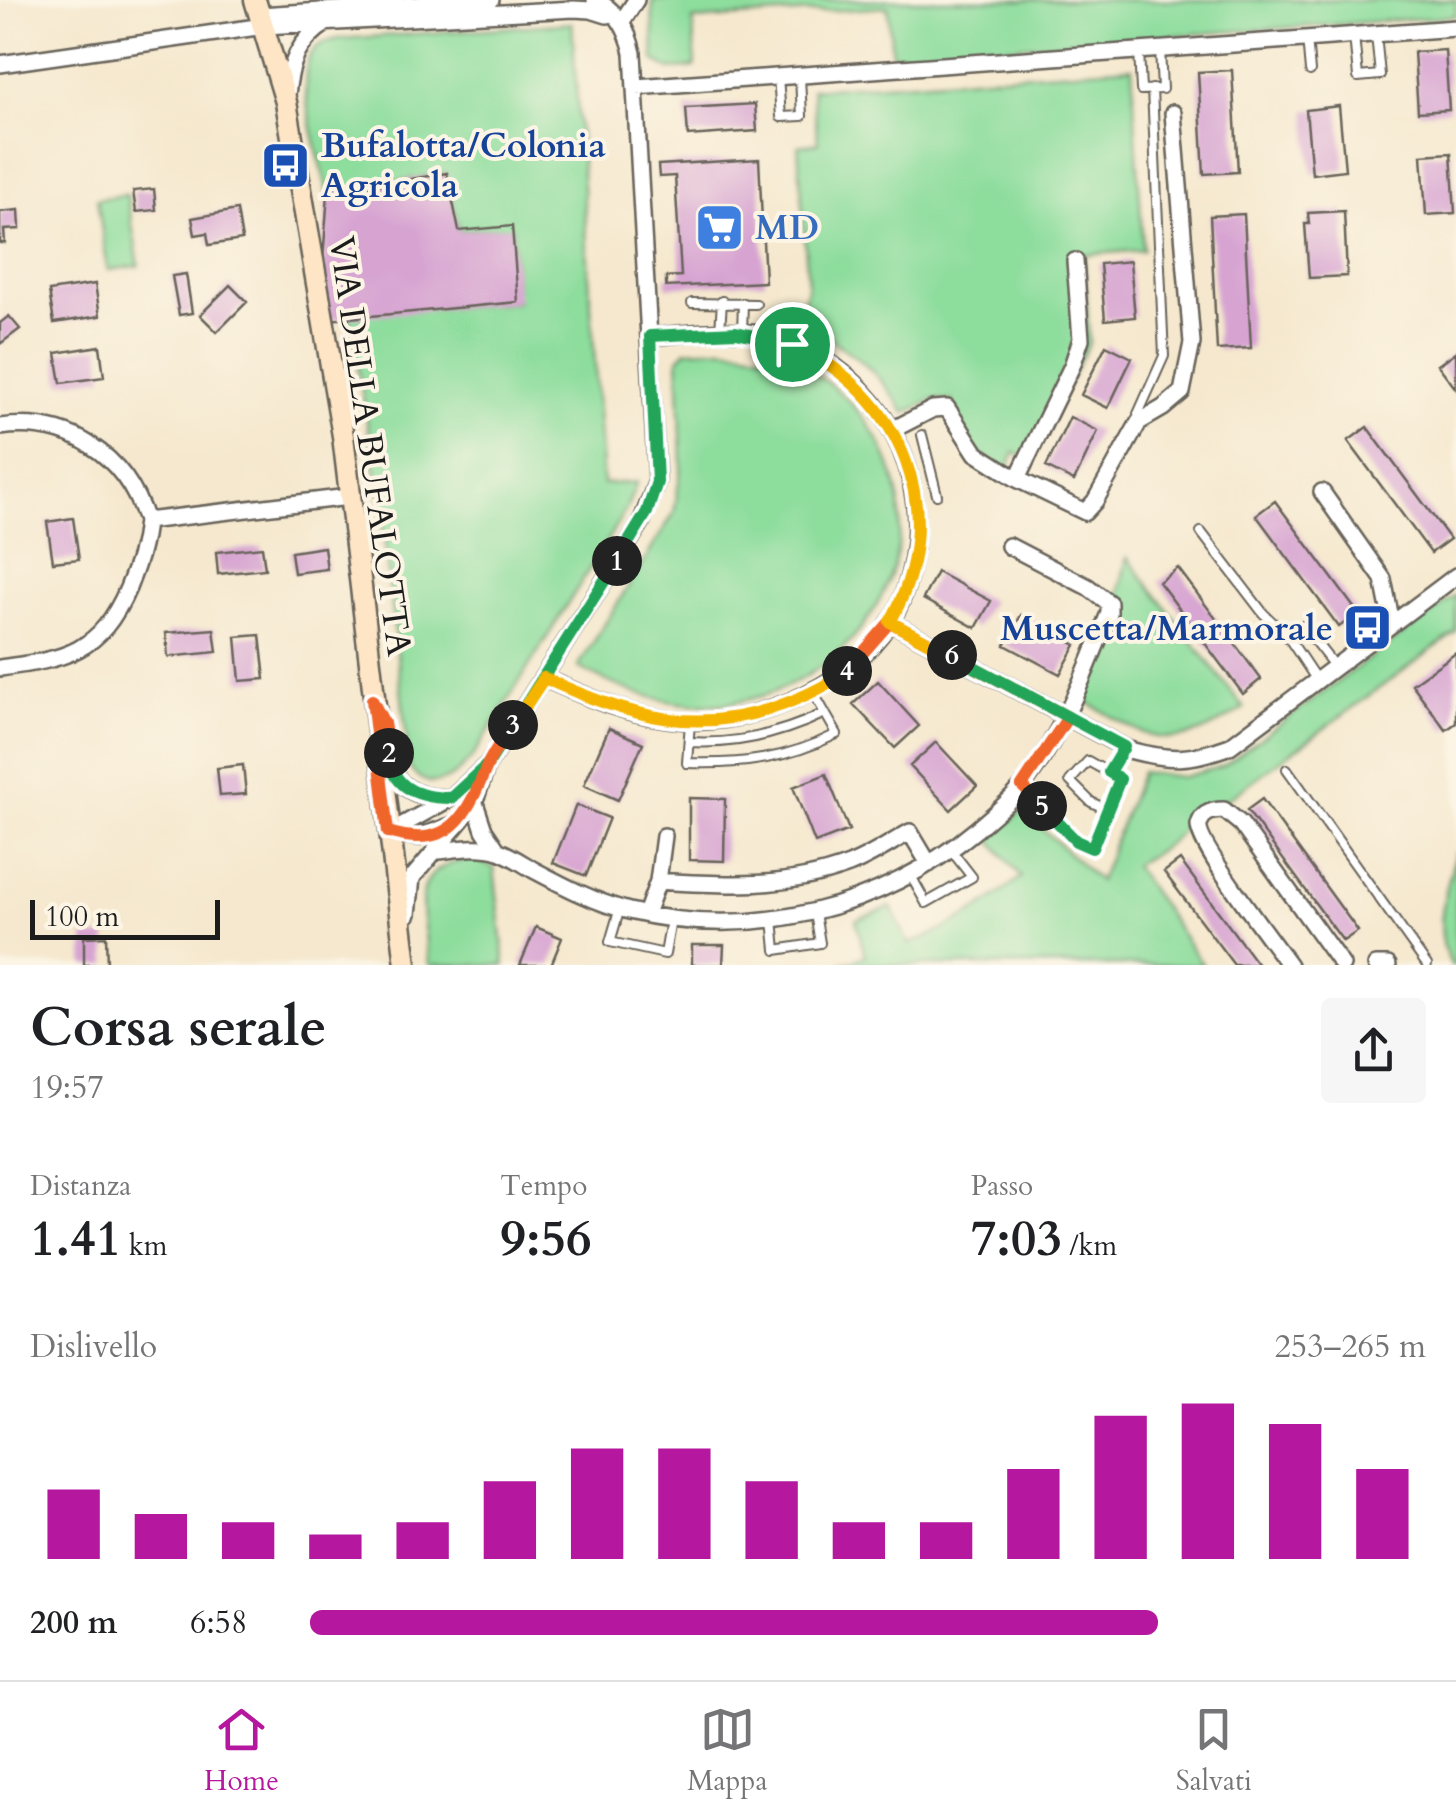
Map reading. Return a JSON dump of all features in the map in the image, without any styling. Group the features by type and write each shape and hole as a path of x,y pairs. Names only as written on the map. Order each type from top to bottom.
{"street":[{"path":"260,14 326,23 476,8 491,0"},
{"path":"406,965 410,882 462,820 488,764 652,501 658,457 632,47 611,8 595,0"},
{"path":"621,23 636,0"},
{"path":"0,64 260,14 476,8 591,10 621,23"},
{"name":"VIA DELLA BUFALOTTA","path":"260,14 286,102 310,227 349,497 406,965"},
{"path":"286,102 295,54 326,23"},
{"path":"636,86 1456,28"},
{"path":"892,430 933,409 947,408 976,453 1017,479 1085,512 1139,422 1182,392 1192,343 1173,114"},
{"path":"1017,479 1072,366 1080,339 1075,261"},
{"path":"544,678 623,711 690,722 759,712 813,692 852,666 890,622 905,589 914,552 916,507 912,479 892,430 864,391 824,360 782,340 720,331 650,336"},
{"path":"0,427 49,427 80,438 124,477 146,521 140,558 104,631 88,646 56,660 0,668"},
{"path":"1322,492 1383,579 1392,624"},
{"path":"146,521 349,497"},
{"path":"474,800 484,830 498,850 583,896 671,920 772,919 815,913 852,903 911,876 952,850 1022,786 1068,717 1109,613 1109,602 1088,587 1009,546"},
{"path":"890,622 1124,747 1164,759 1186,760 1230,746 1456,576"},
{"path":"372,700 384,723 390,764 397,780 419,794 451,798"},
{"path":"388,832 451,798 488,764"},
{"path":"1289,965 1198,830 1209,812 1224,810 1241,824 1342,965"},
{"path":"388,832 419,837 462,820"},
{"path":"658,881 747,887 809,876 851,864 910,832 929,864"},
{"path":"646,914 658,881 664,836"},
{"path":"438,850 498,850"},
{"path":"1376,965 1388,965"}],"lane":[{"path":"1354,35 1358,77 1380,75 1376,34"},
{"path":"1307,38 1310,70"},
{"path":"1139,50 1141,90 1152,90 1162,89 1160,49"},
{"path":"778,76 781,117 802,116 800,75"},
{"path":"1139,422 1138,414 1164,356 1152,90"},
{"path":"720,331 722,301"},
{"path":"742,332 744,302"},
{"path":"692,303 756,304"},
{"path":"922,435 937,495"},
{"path":"906,459 928,452"},
{"path":"912,479 934,474"},
{"path":"1201,532 1263,613 1288,637 1316,681"},
{"path":"1288,637 1303,626 1335,667"},
{"path":"690,722 687,763 780,758 836,734 813,692"},
{"path":"688,742 754,738 797,726 824,713"},
{"path":"1109,772 1124,747"},
{"path":"1022,786 1076,841 1092,848 1108,810 1120,779 1088,761 1070,782 1091,802 1108,810"},
{"path":"1286,769 1427,965"},
{"path":"911,876 926,903 948,893 972,876 952,850"},
{"path":"620,908 610,942 665,954 671,920"},
{"path":"772,919 776,950 806,946 820,942 815,913"}],"green space":[{"path":"652,0 1456,0 1456,16 892,55 888,7 693,20 695,67 670,70 654,60"},
{"path":"572,23 603,484 637,482 626,510 474,755 452,776 427,781 410,769 379,493 349,316 517,302 512,227 459,231 446,173 328,193 307,102 307,67 316,48 337,39"},
{"path":"1132,67 1143,250 1084,255 1089,343 1029,459 1014,453 1008,471 973,450 952,401 933,400 905,413 859,359 798,323 808,284 798,146 818,143 812,89"},
{"path":"127,195 139,266 108,270 97,199"},
{"path":"721,348 764,354 802,367 851,403 890,465 900,512 896,558 879,601 852,639 816,670 772,692 723,704 685,704 630,691 578,667 674,513 682,463 678,359 687,350"},
{"path":"1127,557 1244,708 1196,734 1159,737 1123,723 1077,696 1109,640"},
{"path":"1456,595 1456,632 1222,803 1198,807 1176,837 1134,866 1203,965 840,965 865,956 856,920 891,907 909,944 968,915 1021,877 991,840 1022,810 1099,881 1141,772 1183,777 1223,766"},
{"path":"1456,851 1456,965 1451,965 1441,923"},
{"path":"475,859 494,868 505,965 429,965 422,910 427,881 452,863"}],"building":[{"path":"1445,50 1449,110 1418,112 1414,52"},
{"path":"1232,70 1238,172 1204,174 1198,72"},
{"path":"755,104 757,131 688,136 686,108"},
{"path":"1339,106 1345,170 1312,174 1306,110"},
{"path":"1451,153 1455,213 1426,215 1422,155"},
{"name":"MD","path":"759,159 765,282 666,287 666,277 681,276 675,176 659,177 658,165"},
{"path":"447,173 459,231 512,226 518,302 329,320 322,274 328,193"},
{"path":"154,189 156,210 136,212 133,191"},
{"path":"19,210 20,229 4,230 5,243 0,243 0,212"},
{"path":"237,210 242,240 209,245 207,233 195,235 192,218"},
{"path":"1344,211 1347,276 1309,278 1305,224 1309,224 1308,213"},
{"path":"1244,214 1251,348 1217,350 1210,216"},
{"path":"1130,261 1135,317 1105,320 1100,264"},
{"path":"186,274 192,313 179,315 172,276"},
{"path":"95,284 100,316 54,323 49,291"},
{"path":"230,285 247,302 217,332 200,315"},
{"path":"9,316 20,329 0,344 0,323"},
{"path":"1106,345 1132,358 1108,408 1081,395"},
{"path":"100,346 104,377 61,383 56,353"},
{"path":"1456,352 1456,389 1438,365"},
{"path":"1070,417 1098,431 1074,481 1046,467"},
{"path":"1367,427 1450,539 1431,553 1348,441"},
{"path":"1275,501 1358,613 1339,627 1256,515"},
{"path":"73,518 79,559 53,562 47,522"},
{"path":"262,547 265,569 218,574 216,552"},
{"path":"324,547 327,569 294,573 291,552"},
{"path":"1178,568 1261,679 1243,694 1159,582"},
{"path":"937,572 991,601 976,628 923,599"},
{"path":"1021,615 1076,645 1060,674 1005,645"},
{"path":"214,629 217,652 168,657 166,633"},
{"path":"260,635 265,679 240,681 236,637"},
{"path":"1456,653 1456,723 1446,730 1412,684"},
{"path":"878,681 919,726 895,748 853,704"},
{"path":"609,728 643,743 618,800 584,785"},
{"path":"936,742 977,786 951,810 910,766"},
{"path":"243,765 246,794 220,796 217,768"},
{"path":"826,774 849,830 815,843 793,787"},
{"path":"689,798 725,799 724,861 689,860"},
{"path":"1262,799 1358,931 1343,941 1247,810"},
{"path":"576,805 609,818 586,876 553,863"},
{"path":"1180,860 1258,965 1234,965 1164,872"},
{"path":"536,927 562,938 551,965 520,965"},
{"path":"106,936 107,965 84,965 84,937"},
{"path":"692,945 724,945 723,965 692,965"}],"place":[{"name":"Bufalotta/Colonia Agricola","path":"286,165"},
{"name":"MD","path":"720,227"},
{"name":"Muscetta/Marmorale","path":"1368,628"}],"route":[{"path":"792,344 736,332 650,336 658,465 647,512 488,764 451,798 419,794 397,780 390,764 384,723 372,700 388,832 419,837 462,820 477,795 488,764 544,678 623,711 690,722 720,720 776,707 830,683 868,650 890,622 1068,717 1046,753 1022,786 1076,841 1092,848 1120,779 1109,772 1124,747 1099,734 890,622 908,580 915,544 915,497 906,459 887,420 864,391 824,360 792,344"}]}
